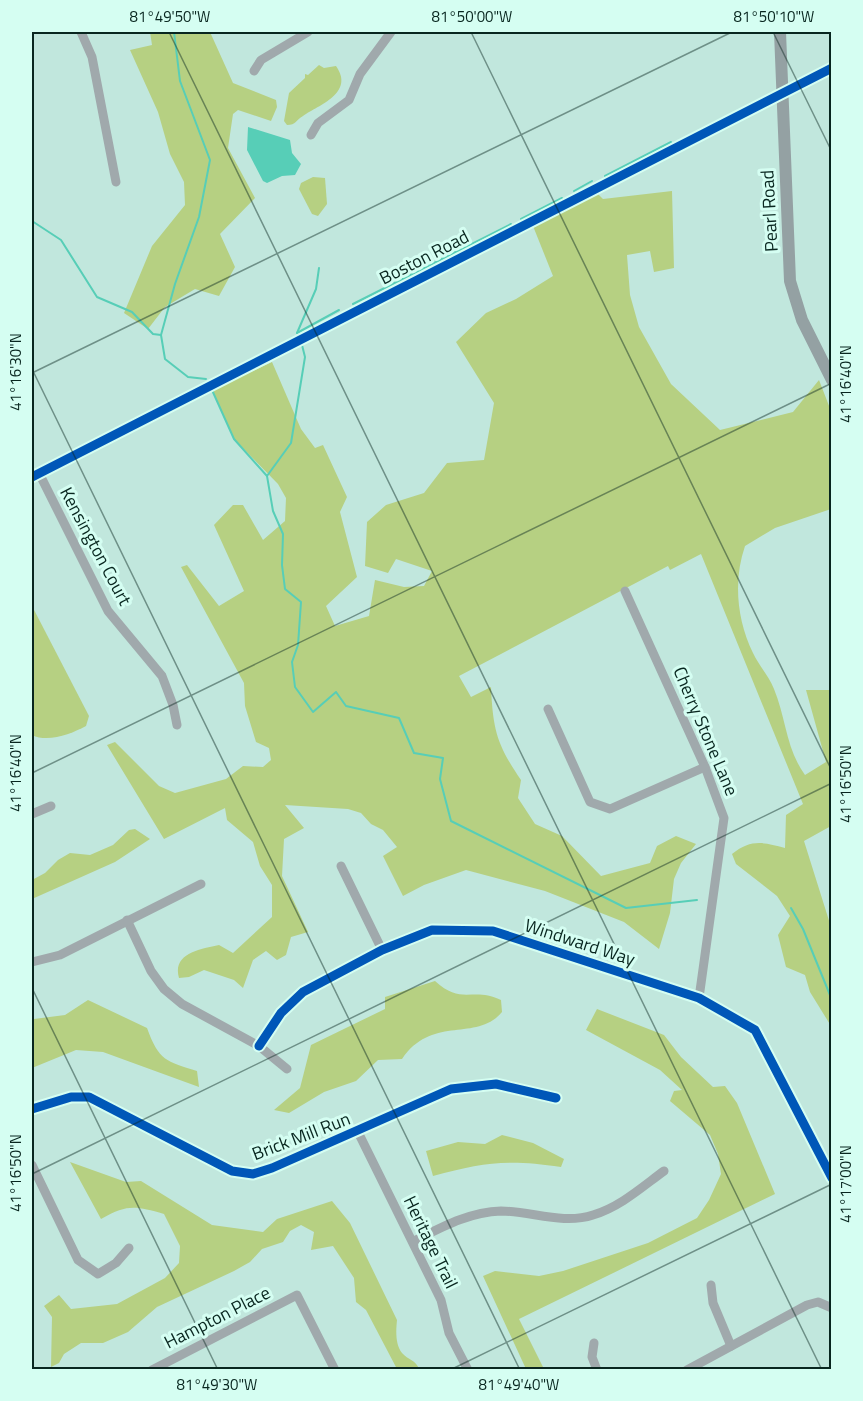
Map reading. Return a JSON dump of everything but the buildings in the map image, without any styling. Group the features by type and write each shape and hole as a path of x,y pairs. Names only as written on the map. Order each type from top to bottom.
{"main road":[{"name":"Pearl Road","path":"780,32 790,280 802,320 831,380"}],"street":[{"path":"81,32 92,57 116,182"},
{"path":"254,70 261,60 308,32"},
{"path":"311,135 318,123 349,100 360,74 391,32"},
{"name":"Boston Road","path":"35,475 831,68"},
{"name":"Kensington Court","path":"35,475 108,610 162,676 173,705 177,724"},
{"name":"Cherry Stone Lane","path":"625,591 705,767 724,818 699,998"},
{"path":"548,709 590,802 610,809 705,767"},
{"path":"32,814 51,806"},
{"path":"341,866 382,950"},
{"path":"32,962 60,955 201,884"},
{"path":"127,920 152,971 164,989 182,1004 259,1046 287,1069"},
{"name":"Windward Way","path":"259,1046 280,1013 303,992 382,950 432,930 493,931 699,998 755,1030 831,1178"},
{"name":"Brick Mill Run","path":"32,1109 71,1097 89,1097 232,1171 253,1174 358,1132 424,1099 451,1089 474,1084 496,1084 556,1098"},
{"name":"Heritage Trail","path":"358,1132 414,1241 441,1300 449,1333 468,1370"},
{"path":"32,1165 78,1260 98,1274 116,1263 129,1248"},
{"path":"414,1241 479,1213 504,1211 564,1218 592,1216 620,1203 664,1171"},
{"path":"711,1285 713,1303 731,1346"},
{"name":"Hampton Place","path":"152,1370 297,1295 335,1370"},
{"path":"687,1370 807,1305 818,1302 831,1308"},
{"path":"594,1343 592,1357 597,1370"}],"shaded area":[{"path":"150,32 210,32 233,83 276,100 277,107 271,121 238,110 233,114 228,148 255,198 220,234 235,267 219,296 195,289 165,307 148,329 124,313 152,246 185,205 184,182 170,154 158,112 130,50 152,45"},
{"path":"319,65 324,68 336,66 341,75 338,91 333,97 294,123 287,125 284,121 289,93 305,78 305,74 308,75"},
{"path":"248,127 290,140 292,153 301,164 295,175 282,176 267,183 263,181 247,150"},
{"path":"313,177 325,178 327,204 318,216 312,214 299,189 301,183"},
{"path":"672,191 674,268 654,272 650,251 627,255 630,295 639,327 671,384 720,430 793,412 819,380 831,411 831,509 775,528 745,546 739,573 738,600 743,627 755,658 774,689 790,744 805,775 826,762 806,690 831,690 831,826 804,841 831,927 831,1026 810,992 805,975 786,967 778,935 790,916 777,896 736,864 732,854 745,846 757,843 785,848 786,815 803,804 701,554 670,570 668,566 459,676 471,697 491,687 493,715 501,747 521,780 518,798 535,824 562,836 601,876 650,863 657,846 676,836 696,844 681,863 674,879 670,913 659,949 624,922 545,891 466,870 424,885 403,896 383,856 397,847 383,830 371,824 361,813 348,809 285,805 304,828 284,839 282,876 308,932 291,937 286,955 277,960 266,951 253,960 243,988 234,980 204,970 189,977 179,978 179,963 189,954 219,945 233,953 272,917 272,885 260,866 253,842 227,820 225,808 164,839 107,745 115,742 159,786 175,793 226,779 243,766 263,767 271,760 269,748 256,742 245,706 244,683 181,567 187,565 219,606 244,591 214,525 233,505 243,505 263,540 285,521 286,498 278,484 234,439 212,390 272,362 301,429 315,448 323,445 347,497 340,512 357,577 326,606 335,626 369,616 375,580 404,587 424,586 432,571 396,559 388,573 365,566 367,522 386,505 424,493 447,463 484,460 494,403 456,342 486,313 516,299 553,276 533,226 597,193 603,199"},
{"path":"32,606 89,716 86,726 52,738 32,735"},
{"path":"135,829 150,839 115,862 32,899 32,880 45,873 58,860 70,853 90,855 113,845 129,830"},
{"path":"435,981 453,993 491,996 501,1000 502,1012 492,1021 480,1026 427,1037 414,1045 402,1059 378,1060 356,1081 324,1092 289,1113 274,1110 300,1088 311,1045 385,1009 385,997"},
{"path":"88,1000 147,1028 151,1039 165,1058 197,1071 199,1087 103,1052 76,1050 32,1068 34,1019 65,1015"},
{"path":"597,1009 664,1035 681,1057 713,1087 725,1086 737,1103 775,1194 519,1319 544,1369 526,1369 483,1276 495,1271 539,1276 563,1271 648,1243 697,1218 709,1200 721,1174 718,1154 710,1135 670,1101 674,1091 682,1090 660,1070 586,1030"},
{"path":"502,1135 533,1143 564,1159 561,1167 526,1163 496,1163 433,1176 426,1151 458,1142 485,1144"},
{"path":"70,1162 126,1182 141,1181 212,1225 263,1232 277,1219 332,1201 350,1223 397,1320 400,1349 419,1369 397,1369 366,1310 356,1302 354,1278 333,1246 311,1250 314,1232 301,1225 290,1231 283,1242 262,1249 250,1262 157,1307 128,1332 103,1343 81,1343 64,1354 59,1363 51,1367 52,1317 44,1306 59,1295 71,1309 117,1304 165,1278 179,1263 180,1246 164,1214 132,1208 118,1211 101,1219"}],"waterway":[{"path":"174,32 180,81 210,160 199,217 175,284 161,335 165,359 188,377 206,379"},
{"path":"605,176 671,142"},
{"path":"574,191 592,181"},
{"path":"521,219 562,198"},
{"path":"32,221 61,240 97,297 132,312 153,334 161,335"},
{"path":"353,304 511,224"},
{"path":"297,333 316,289 319,268"},
{"path":"297,333 339,310"},
{"path":"267,476 291,443 305,357 302,345"},
{"path":"212,390 234,439 267,476 273,511 283,534 282,565 285,589 301,602 298,645 292,662 295,687 313,712 336,692 346,706 399,718 414,753 443,758 440,779 451,821 626,908 697,900"},
{"path":"791,908 803,929 832,1000"}],"cycle path":[{"path":"32,477 832,68"},
{"path":"259,1046 281,1013 303,992 382,950 432,930 493,931 699,998 755,1030 832,1178"},
{"path":"32,1109 71,1097 89,1097 232,1171 253,1174 272,1168 451,1089 496,1084 556,1098"}]}
